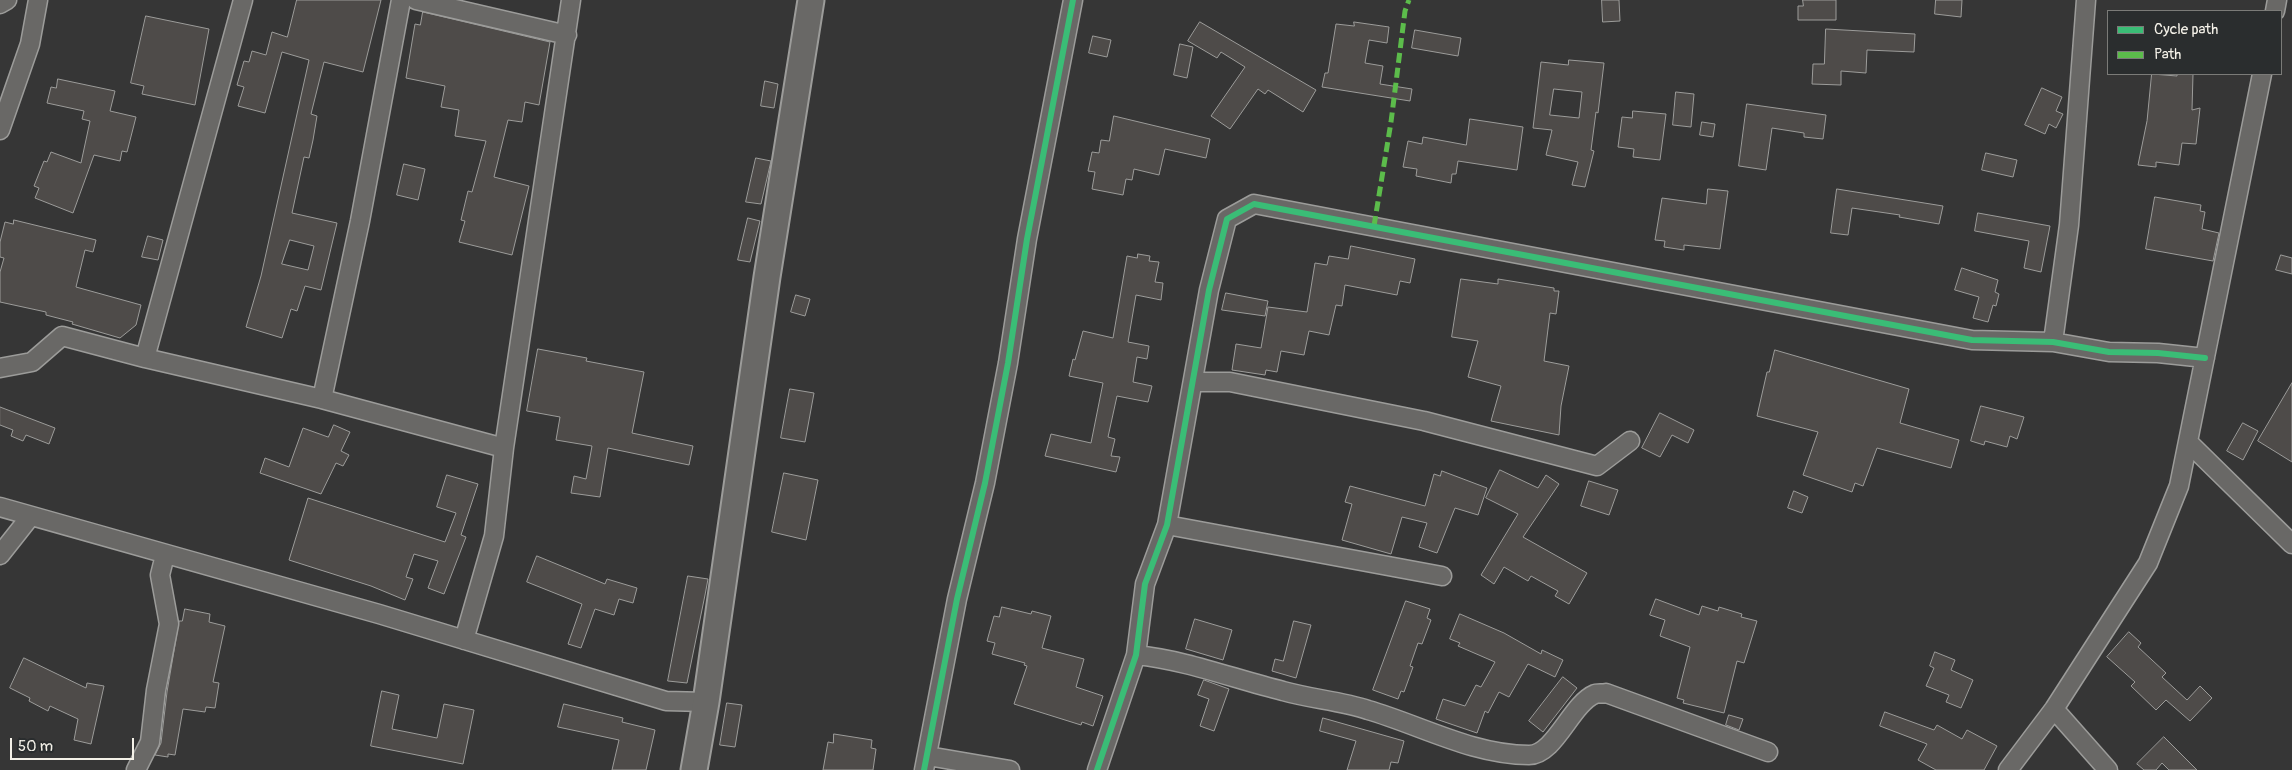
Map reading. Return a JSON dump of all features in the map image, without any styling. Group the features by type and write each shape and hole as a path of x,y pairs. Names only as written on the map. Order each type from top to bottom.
{"main road":[{"path":"694,770 706,702 766,277 811,0"}],"street":[{"path":"0,4 7,0"},
{"path":"0,130 5,99 30,44 38,0"},
{"path":"145,358 243,0"},
{"path":"322,399 360,221 401,0"},
{"path":"416,0 567,36"},
{"path":"464,640 494,536 504,448 571,0"},
{"path":"1010,770 926,763 957,599 985,483 1008,363 1027,239 1073,0"},
{"path":"2053,342 2069,225 2086,0"},
{"path":"2008,770 2054,708 2148,563 2179,486 2262,75"},
{"path":"1097,770 1136,655 1145,584 1167,525 1209,290 1227,219 1254,204 1972,340 2053,342 2109,352 2158,352 2204,358"},
{"path":"0,368 32,362 62,336 145,358 322,399 504,448"},
{"path":"1193,382 1230,382 1424,421 1597,466 1630,441"},
{"path":"2188,442 2292,544"},
{"path":"0,507 259,580 666,701 706,702"},
{"path":"0,555 30,517"},
{"path":"1167,525 1442,576"},
{"path":"136,770 150,742 156,690 169,624 160,575 165,555"},
{"path":"1136,655 1168,658 1284,692 1367,709 1472,745 1510,753 1531,755 1543,750 1582,705 1595,694 1606,693 1768,752"},
{"path":"2054,708 2108,770"}],"building":[{"path":"297,0 381,0 363,72 324,62 311,114 317,116 313,140 309,158 304,157 292,213 337,223 321,290 305,286 297,311 291,309 282,338 246,327 261,276 309,60 282,52 265,113 238,106 244,87 237,85 244,61 249,62 252,51 266,55 272,32 287,37","holes":["290,240 314,246 308,270 282,264"]},
{"path":"1602,0 1619,0 1620,21 1603,22"},
{"path":"1803,0 1836,0 1836,20 1798,20 1798,6 1803,6"},
{"path":"1936,0 1962,0 1961,17 1935,14"},
{"path":"423,12 550,42 539,105 525,102 522,122 508,120 494,177 529,186 512,255 459,242 465,221 461,220 468,191 472,192 486,141 455,136 459,110 441,107 445,86 406,78 415,24 420,25"},
{"path":"146,16 209,29 195,105 142,94 144,86 131,83"},
{"path":"1200,22 1316,90 1303,112 1268,90 1265,94 1258,89 1230,129 1211,116 1245,67 1221,52 1217,58 1188,41"},
{"path":"1354,22 1389,27 1387,43 1369,40 1365,63 1383,66 1380,84 1412,89 1410,101 1322,87 1325,73 1328,73 1336,24 1354,26"},
{"path":"1826,29 1915,34 1914,52 1867,50 1866,73 1841,71 1841,85 1812,84 1813,64 1824,64"},
{"path":"1415,30 1461,38 1458,56 1412,48"},
{"path":"1093,36 1111,40 1107,57 1089,53"},
{"path":"1180,44 1193,47 1187,78 1174,75"},
{"path":"1569,60 1604,63 1591,150 1594,151 1585,187 1572,185 1578,162 1546,155 1552,130 1533,128 1541,62 1568,65","holes":["1554,89 1582,92 1579,118 1550,115"]},
{"path":"2152,75 2193,75 2192,110 2200,108 2196,144 2182,143 2179,165 2156,162 2156,167 2138,165 2147,121"},
{"path":"58,79 115,91 110,111 136,117 127,152 122,151 120,161 94,155 73,213 35,198 39,188 34,186 44,161 47,162 51,152 81,163 90,121 82,119 84,111 47,103 51,87 56,88"},
{"path":"765,81 778,84 774,108 761,106"},
{"path":"2042,88 2062,97 2056,111 2063,114 2056,128 2049,124 2045,134 2025,125"},
{"path":"1676,92 1694,94 1691,127 1673,125"},
{"path":"1747,104 1826,115 1823,139 1804,137 1804,133 1772,128 1766,170 1739,166"},
{"path":"1633,111 1666,114 1660,160 1633,157 1634,149 1618,147 1622,117 1632,118"},
{"path":"1114,116 1210,139 1206,158 1165,149 1159,175 1134,169 1132,180 1126,179 1123,195 1092,189 1095,172 1088,171 1092,152 1099,153 1101,140 1109,141"},
{"path":"1470,119 1523,127 1517,170 1458,161 1456,174 1452,174 1451,183 1416,176 1417,169 1403,167 1408,141 1422,144 1423,137 1466,145"},
{"path":"1702,122 1715,124 1713,137 1700,135"},
{"path":"1986,153 2017,160 2013,177 1982,170"},
{"path":"756,158 771,161 761,204 746,202"},
{"path":"404,164 425,169 418,200 397,195"},
{"path":"1708,189 1728,191 1720,249 1684,245 1684,250 1664,247 1665,241 1655,240 1662,198 1706,204"},
{"path":"1837,189 1943,206 1939,224 1899,217 1900,215 1852,208 1848,235 1831,233"},
{"path":"2155,197 2201,205 2200,211 2205,212 2202,229 2219,233 2213,261 2146,249"},
{"path":"1978,213 2050,226 2041,272 2024,268 2029,241 1975,231"},
{"path":"748,218 760,221 750,262 738,260"},
{"path":"14,220 96,240 93,252 85,250 76,287 141,305 136,325 120,338 46,315 46,312 0,302 0,272 4,258 0,257 0,242 5,222 13,224"},
{"path":"148,236 163,240 158,260 142,257"},
{"path":"1351,246 1415,259 1410,283 1400,281 1397,295 1345,285 1342,306 1336,305 1329,335 1309,331 1304,355 1281,351 1277,372 1266,370 1265,375 1232,370 1236,344 1261,348 1268,307 1307,312 1315,263 1327,265 1329,256 1348,259"},
{"path":"1138,254 1150,256 1149,261 1159,262 1155,282 1163,283 1161,300 1136,295 1128,342 1149,346 1147,359 1137,357 1133,382 1152,386 1148,402 1117,396 1108,437 1115,439 1111,456 1120,457 1116,472 1045,456 1051,434 1091,443 1103,383 1069,376 1073,359 1075,360 1083,331 1113,338 1127,256 1137,258"},
{"path":"2281,255 2292,258 2292,274 2276,270"},
{"path":"1962,268 1998,280 1995,292 1999,294 1996,306 1993,305 1988,322 1973,318 1979,297 1955,290"},
{"path":"1461,279 1498,284 1498,279 1554,288 1554,291 1559,291 1556,314 1550,313 1544,361 1569,366 1561,406 1559,435 1491,421 1501,386 1468,377 1478,341 1452,337"},
{"path":"1226,293 1268,301 1265,316 1222,310"},
{"path":"796,295 810,299 805,316 791,312"},
{"path":"538,349 587,358 586,361 644,372 632,433 693,446 689,465 608,448 600,497 571,493 574,476 586,479 592,446 556,440 560,417 527,411"},
{"path":"1775,350 1909,389 1900,423 1959,440 1951,468 1877,448 1863,486 1855,483 1852,492 1803,475 1818,432 1757,416 1767,372 1769,372"},
{"path":"2292,383 2292,462 2258,441"},
{"path":"790,389 814,393 805,442 781,438"},
{"path":"1981,406 2024,417 2017,439 2010,436 2007,447 1985,441 1984,445 1971,441"},
{"path":"0,407 55,428 49,444 26,435 23,441 11,436 13,430 0,425"},
{"path":"1660,413 1694,430 1688,443 1672,435 1660,457 1642,448"},
{"path":"2243,423 2258,431 2243,460 2227,451"},
{"path":"334,425 350,432 341,451 349,455 343,466 336,463 321,494 260,473 265,458 289,467 303,428 328,437"},
{"path":"1500,470 1538,488 1546,475 1559,484 1523,537 1587,573 1569,604 1555,596 1558,591 1531,576 1528,581 1504,567 1494,584 1481,575 1518,514 1486,498"},
{"path":"1442,471 1487,488 1478,515 1455,508 1437,553 1419,547 1427,523 1402,517 1391,554 1342,540 1352,504 1345,502 1350,486 1425,506 1434,474 1440,476"},
{"path":"784,473 818,480 806,540 772,532"},
{"path":"447,475 478,484 461,535 466,537 444,594 428,588 438,561 414,554 406,577 413,579 405,600 371,586 289,560 308,498 445,542 456,513 437,507"},
{"path":"1589,481 1618,490 1609,515 1581,506"},
{"path":"1794,491 1808,497 1802,513 1788,508"},
{"path":"537,556 605,584 607,579 637,588 633,603 619,599 614,615 595,609 581,648 568,644 582,604 527,582"},
{"path":"688,576 708,579 687,683 668,681"},
{"path":"1656,599 1699,615 1702,606 1718,611 1719,607 1742,614 1741,617 1757,621 1744,663 1737,661 1724,713 1683,703 1684,700 1677,698 1690,647 1660,636 1665,620 1650,615"},
{"path":"1406,601 1430,609 1427,618 1431,620 1422,644 1418,643 1410,666 1413,667 1404,692 1401,691 1398,699 1373,690"},
{"path":"1002,607 1031,614 1032,611 1051,616 1042,648 1084,659 1076,687 1103,696 1093,726 1082,722 1081,725 1014,704 1027,666 1024,665 1025,663 992,654 995,643 987,641 994,616 999,617"},
{"path":"185,609 210,614 209,622 225,626 213,682 219,683 215,708 206,707 205,712 183,709 175,755 168,754 168,757 155,755 161,743 167,692 179,621 182,621"},
{"path":"1460,614 1504,633 1541,654 1542,650 1563,660 1555,677 1528,664 1509,697 1499,692 1488,713 1485,711 1477,733 1436,719 1443,699 1465,706 1476,685 1481,687 1495,662 1458,646 1460,643 1450,639"},
{"path":"1195,619 1232,630 1223,660 1186,649"},
{"path":"1294,621 1311,625 1296,678 1272,671 1275,659 1283,661"},
{"path":"2129,632 2141,643 2138,647 2166,673 2162,677 2187,700 2200,686 2212,698 2190,721 2166,700 2156,710 2131,686 2135,682 2107,657"},
{"path":"1935,652 1955,660 1951,670 1973,680 1961,708 1946,702 1949,695 1926,686 1934,668 1930,666"},
{"path":"24,658 86,688 87,683 104,686 91,744 74,740 78,719 50,706 48,711 29,701 30,698 10,688"},
{"path":"1563,677 1577,688 1543,732 1529,721"},
{"path":"1204,680 1229,689 1214,731 1200,726 1209,699 1198,695"},
{"path":"382,691 399,695 392,729 437,738 444,704 474,710 463,764 371,746"},
{"path":"727,703 742,705 735,747 720,745"},
{"path":"564,704 623,718 622,722 655,730 646,770 612,770 619,740 558,727"},
{"path":"1885,712 1934,730 1937,725 1962,739 1967,730 1997,746 1984,770 1936,770 1918,760 1927,744 1880,726"},
{"path":"1729,715 1743,719 1739,730 1726,725"},
{"path":"1323,718 1404,741 1398,763 1391,762 1389,770 1347,770 1356,741 1320,731"},
{"path":"834,734 872,740 871,748 876,749 873,770 823,770 828,742 833,743"},
{"path":"2164,737 2197,770 2169,770 2162,763 2156,770 2144,770 2137,764"}],"marked path":[{"path":"1374,226 1391,122 1405,11 1409,0"}],"cycle path":[{"path":"924,770 957,599 985,483 1008,363 1027,239 1073,0"},
{"path":"1097,770 1136,655 1145,584 1167,525 1209,290 1227,219 1254,204 1972,340 2053,342 2109,352 2158,353 2205,358"}]}
